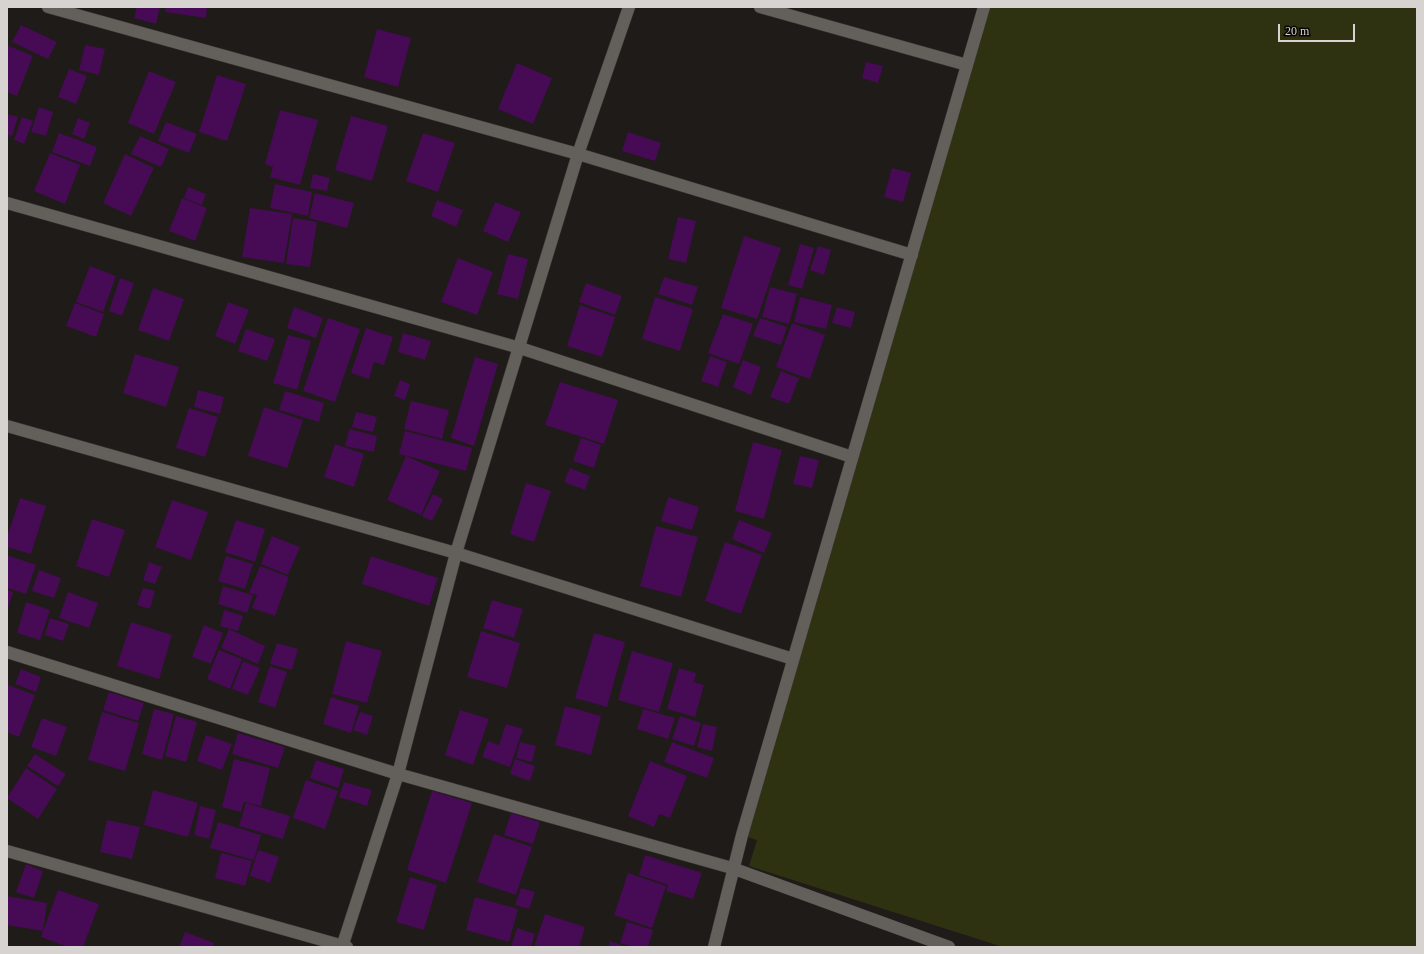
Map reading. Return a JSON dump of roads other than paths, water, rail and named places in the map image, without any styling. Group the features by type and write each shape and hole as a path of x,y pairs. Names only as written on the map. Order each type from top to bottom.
{"street":[{"path":"48,7 578,154 912,255"},
{"path":"7,851 344,947 398,774 456,553 520,348 578,154 629,7"},
{"path":"760,7 968,65"},
{"path":"714,947 732,868 984,7"},
{"path":"7,203 520,348 852,457"},
{"path":"7,426 456,553 793,659"},
{"path":"7,652 398,774 732,868 949,947"}]}
